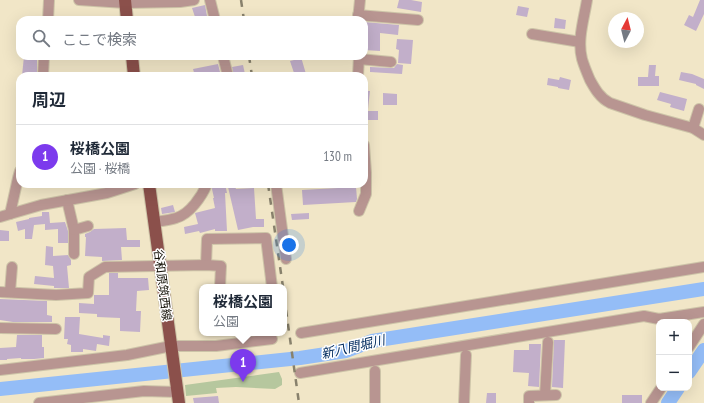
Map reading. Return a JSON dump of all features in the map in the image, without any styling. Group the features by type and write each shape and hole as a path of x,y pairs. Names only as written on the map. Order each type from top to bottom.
{"main road":[{"path":"125,2 127,16"},
{"path":"132,60 134,72"},
{"name":"谷和原筑西線","path":"150,188 177,394"}],"street":[{"path":"48,16 49,0"},
{"path":"79,0 125,2 180,2 194,0"},
{"path":"210,0 214,16"},
{"path":"358,16 360,0"},
{"path":"587,0 580,42 582,58 585,70 595,88 605,100 645,115 693,128 704,135"},
{"path":"368,18 418,20"},
{"path":"532,34 580,42"},
{"path":"368,58 391,62"},
{"path":"42,72 44,60"},
{"path":"224,60 227,72"},
{"path":"358,72 359,60"},
{"path":"693,128 699,109"},
{"path":"10,214 16,187"},
{"path":"155,222 177,218 186,212 195,204 206,188"},
{"path":"277,188 286,259"},
{"path":"359,211 366,194 366,188"},
{"path":"0,217 41,205 108,189"},
{"path":"67,200 74,230 74,254"},
{"path":"74,230 88,226"},
{"path":"206,265 207,239 266,238 272,284"},
{"path":"0,292 56,295 88,293 89,277 105,267 221,266 220,284"},
{"path":"10,292 12,267"},
{"path":"301,333 704,268"},
{"path":"300,373 644,316 659,319 704,312"},
{"path":"692,342 704,324"},
{"path":"0,328 56,329"},
{"path":"0,370 127,355 171,348 216,346 272,339"},
{"path":"545,395 548,342"},
{"path":"464,403 466,355"},
{"path":"375,371 375,403"},
{"path":"39,403 144,391 177,394"},
{"path":"651,403 659,391"},
{"path":"529,403 530,396 556,395"}],"green space":[{"path":"279,372 282,379 282,385 275,389 236,387 216,388 217,393 186,396 185,385"}],"building":[{"path":"399,0 422,2 421,12 397,8"},
{"path":"700,0 704,0 704,14 696,31 684,25 689,15 693,17"},
{"path":"205,5 207,16 195,16 192,8"},
{"path":"518,6 529,8 527,17 516,15"},
{"path":"555,18 566,20 565,29 554,28"},
{"path":"368,22 399,25 398,35 380,33 380,51 368,50"},
{"path":"397,39 413,40 411,64 398,63 399,50 396,49"},
{"path":"24,60 37,60 37,72 22,72"},
{"path":"302,60 305,72 294,72 290,61"},
{"path":"218,64 220,72 194,72 193,69"},
{"path":"397,64 403,65 402,74 370,72 370,67 394,68"},
{"path":"243,65 245,72 233,72 232,67"},
{"path":"649,65 656,65 655,76 659,76 659,86 638,86 638,77 648,77"},
{"path":"681,72 692,74 704,79 704,89 696,84 679,80"},
{"path":"560,77 571,80 569,90 547,85 548,78 559,80"},
{"path":"368,91 370,91 368,109"},
{"path":"660,92 687,99 684,111 670,107 671,104 657,100"},
{"path":"383,93 397,94 397,105 383,105"},
{"path":"368,111 378,111 378,120 368,120"},
{"path":"226,188 227,231 215,231 215,229 200,233 199,231 185,234 184,227 198,224 195,213 215,208 212,189"},
{"path":"228,188 254,188 256,219 264,219 264,227 253,227 238,230"},
{"path":"356,188 357,199 356,202 303,205 302,190"},
{"path":"173,205 175,212 162,214 161,208"},
{"path":"42,212 49,212 50,223 65,222 68,231 68,243 58,243 58,229 45,230 45,224 34,225 32,239 25,239 25,229 18,231 16,222 42,216"},
{"path":"309,213 309,219 292,220 291,214"},
{"path":"126,228 127,240 140,240 140,247 121,247 122,260 102,261 102,257 85,256 85,234 94,229"},
{"path":"0,230 9,231 9,241 0,241"},
{"path":"46,246 53,247 53,256 68,255 71,260 71,265 67,266 69,288 54,288 54,286 34,284 35,276 54,278 53,266 45,265"},
{"path":"109,273 118,273 118,278 148,278 149,290 137,291 136,311 141,311 140,332 120,331 120,318 97,317 97,314 79,313 79,303 94,304 94,295 109,295"},
{"path":"0,299 47,301 47,315 52,316 52,322 13,322 0,320"},
{"path":"65,317 80,317 79,334 103,338 103,335 110,336 109,346 97,344 96,351 83,349 83,352 71,352 71,345 67,344 68,339 64,339"},
{"path":"17,335 42,335 44,358 0,360 0,348 16,347"},
{"path":"554,340 565,340 563,388 552,387"},
{"path":"529,344 541,344 539,387 528,386 529,373 513,372 514,350 529,350"},
{"path":"487,393 496,393 496,403 486,403"},
{"path":"622,395 642,395 642,403 622,403"},
{"path":"218,396 219,403 194,403 193,398"}],"waterway":[{"name":"新八間堀川","path":"0,389 300,358 346,351 372,341 704,289"},
{"path":"692,368 704,350"},
{"path":"668,403 676,391"}],"railway":[{"path":"241,0 243,16"},
{"path":"250,60 251,72"},
{"path":"269,188 283,284"},
{"path":"287,317 299,403"}],"place":[{"name":"桜橋公園","path":"243,382"}]}
